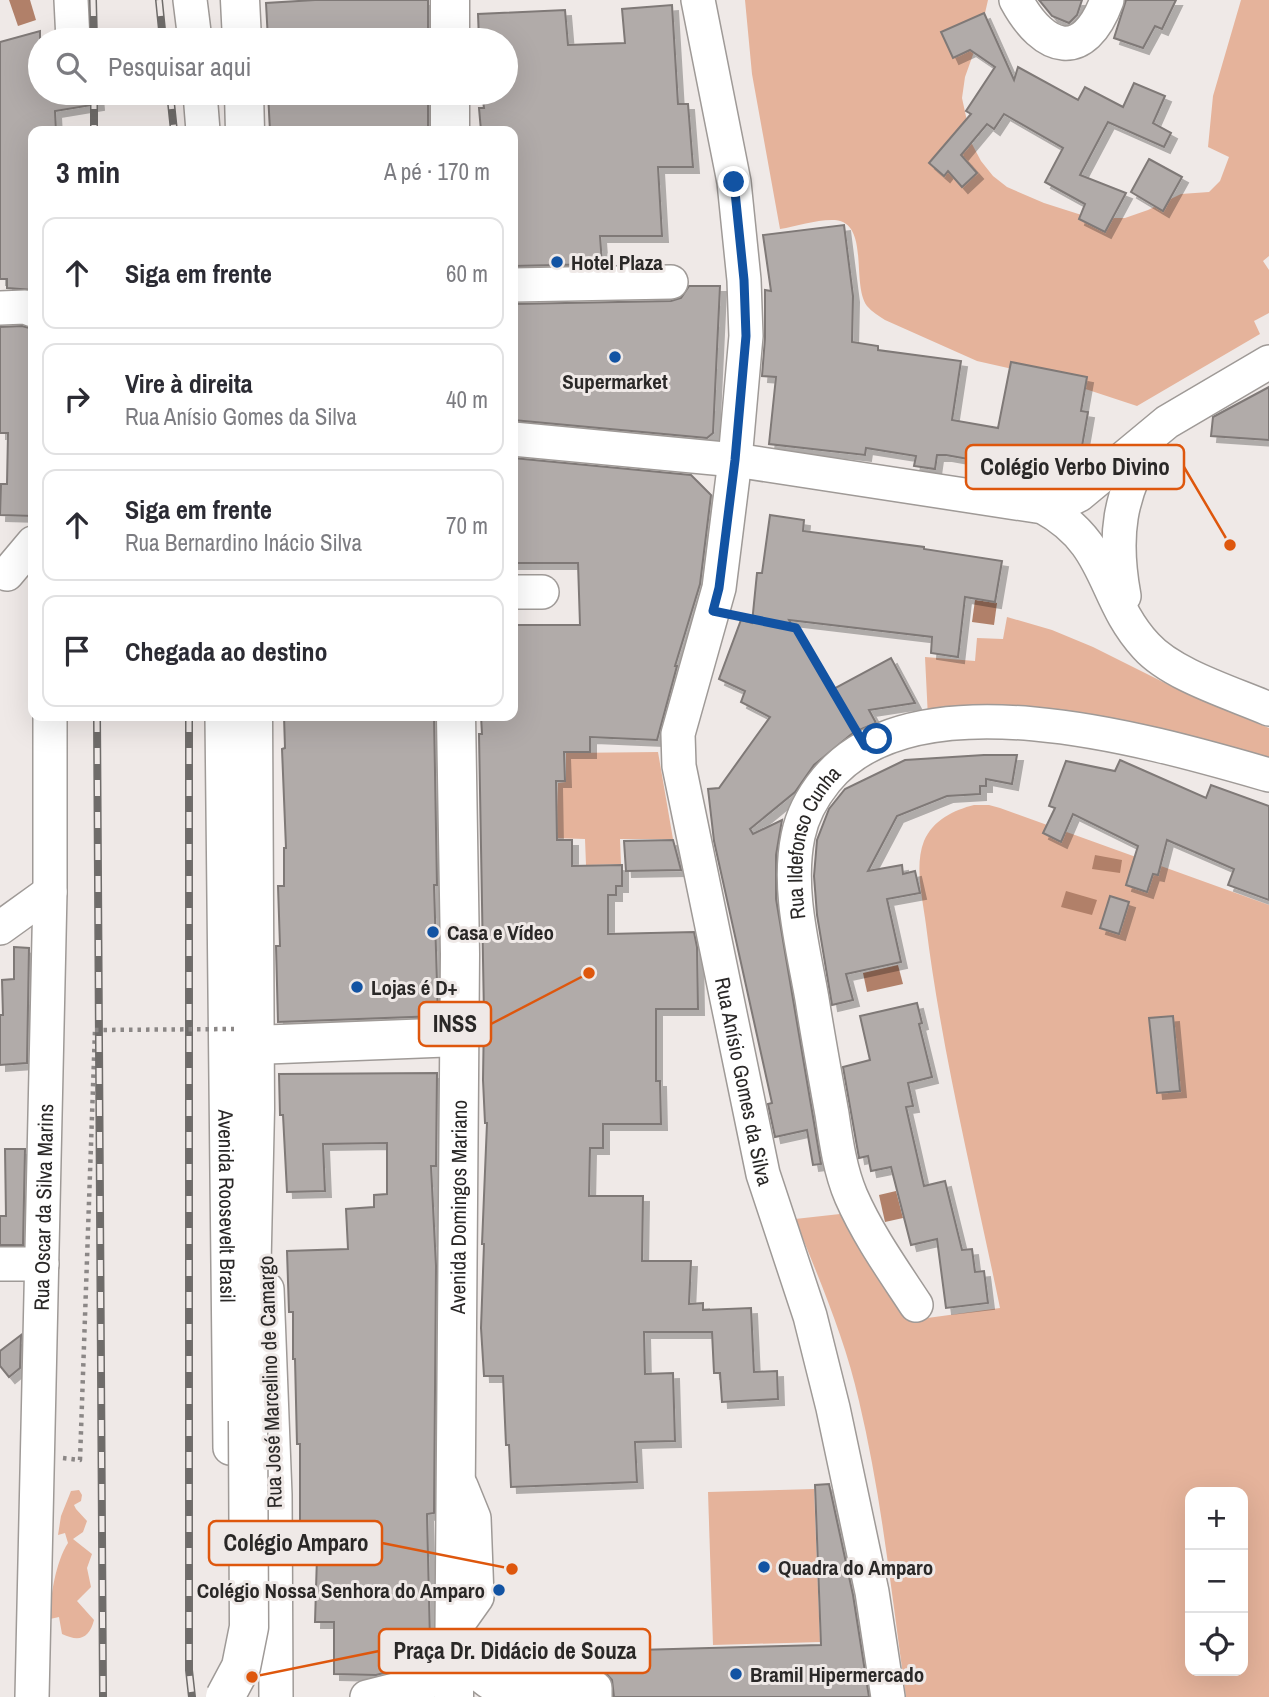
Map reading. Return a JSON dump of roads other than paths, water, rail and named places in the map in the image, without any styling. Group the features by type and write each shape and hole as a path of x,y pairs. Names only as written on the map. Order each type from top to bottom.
{"main road":[{"path":"240,0 241,28"},
{"path":"450,0 450,28"},
{"path":"244,105 245,126"},
{"path":"450,105 450,126"},
{"name":"Rua José Marcelino de Camargo","path":"225,1697 241,1668 249,1627 248,1422 255,1109 248,1046 253,721"},
{"name":"Avenida Domingos Mariano","path":"455,1660 460,954 456,721"},
{"path":"248,1046 458,1048"}],"street":[{"path":"71,0 72,28"},
{"path":"190,0 194,28"},
{"name":"Rua Anísio Gomes da Silva","path":"698,0 734,182 744,280 746,336 735,460 719,588 678,734 679,766 763,1174 810,1316 833,1408 872,1592 888,1697"},
{"path":"1016,0 1032,24 1049,38 1059,42 1076,42 1101,14"},
{"path":"201,105 203,126"},
{"path":"518,285 671,282"},
{"path":"1043,507 1079,495 1167,422 1269,362"},
{"path":"1128,620 1120,567 1123,502 1143,454 1167,422"},
{"path":"518,439 735,460 1043,507 1072,525 1093,550 1128,620 1145,645 1174,668 1269,709"},
{"path":"13,577 28,552"},
{"name":"Rua Oscar da Silva Marins","path":"32,1697 50,892 50,721"},
{"name":"Avenida Roosevelt Brasil","path":"222,721 232,1697"},
{"name":"Rua Ildefonso Cunha","path":"916,1305 869,1231 851,1196 840,1164 794,880 798,834 807,808 820,787 837,766 865,746 918,727 968,722 1070,727 1170,747 1269,775"},
{"path":"0,928 50,892"},
{"name":"Rua José Marcelino de Camargo","path":"255,1109 262,1155 275,1495 276,1697"},
{"path":"0,1264 42,1264"},
{"path":"367,1697 455,1660 489,1682 591,1682 596,1697"}],"railway":[{"path":"93,0 94,28"},
{"path":"159,0 162,28"},
{"path":"94,105 94,126"},
{"path":"171,105 173,126"},
{"path":"97,721 103,1697"},
{"path":"189,721 189,1670 192,1697"}],"place":[{"name":"Hotel Plaza","path":"557,262"},
{"name":"Supermarket","path":"615,357"},
{"name":"Colégio Verbo Divino","path":"1230,545"},
{"name":"Casa e Vídeo","path":"433,932"},
{"name":"INSS","path":"589,973"},
{"name":"Lojas é D+","path":"357,987"},
{"name":"Quadra do Amparo","path":"764,1567"},
{"name":"Colégio Amparo","path":"512,1569"},
{"name":"Colégio Nossa Senhora do Amparo","path":"499,1590"},
{"name":"Bramil Hipermercado","path":"736,1674"},
{"name":"Praça Dr. Didácio de Souza","path":"252,1677"}]}
